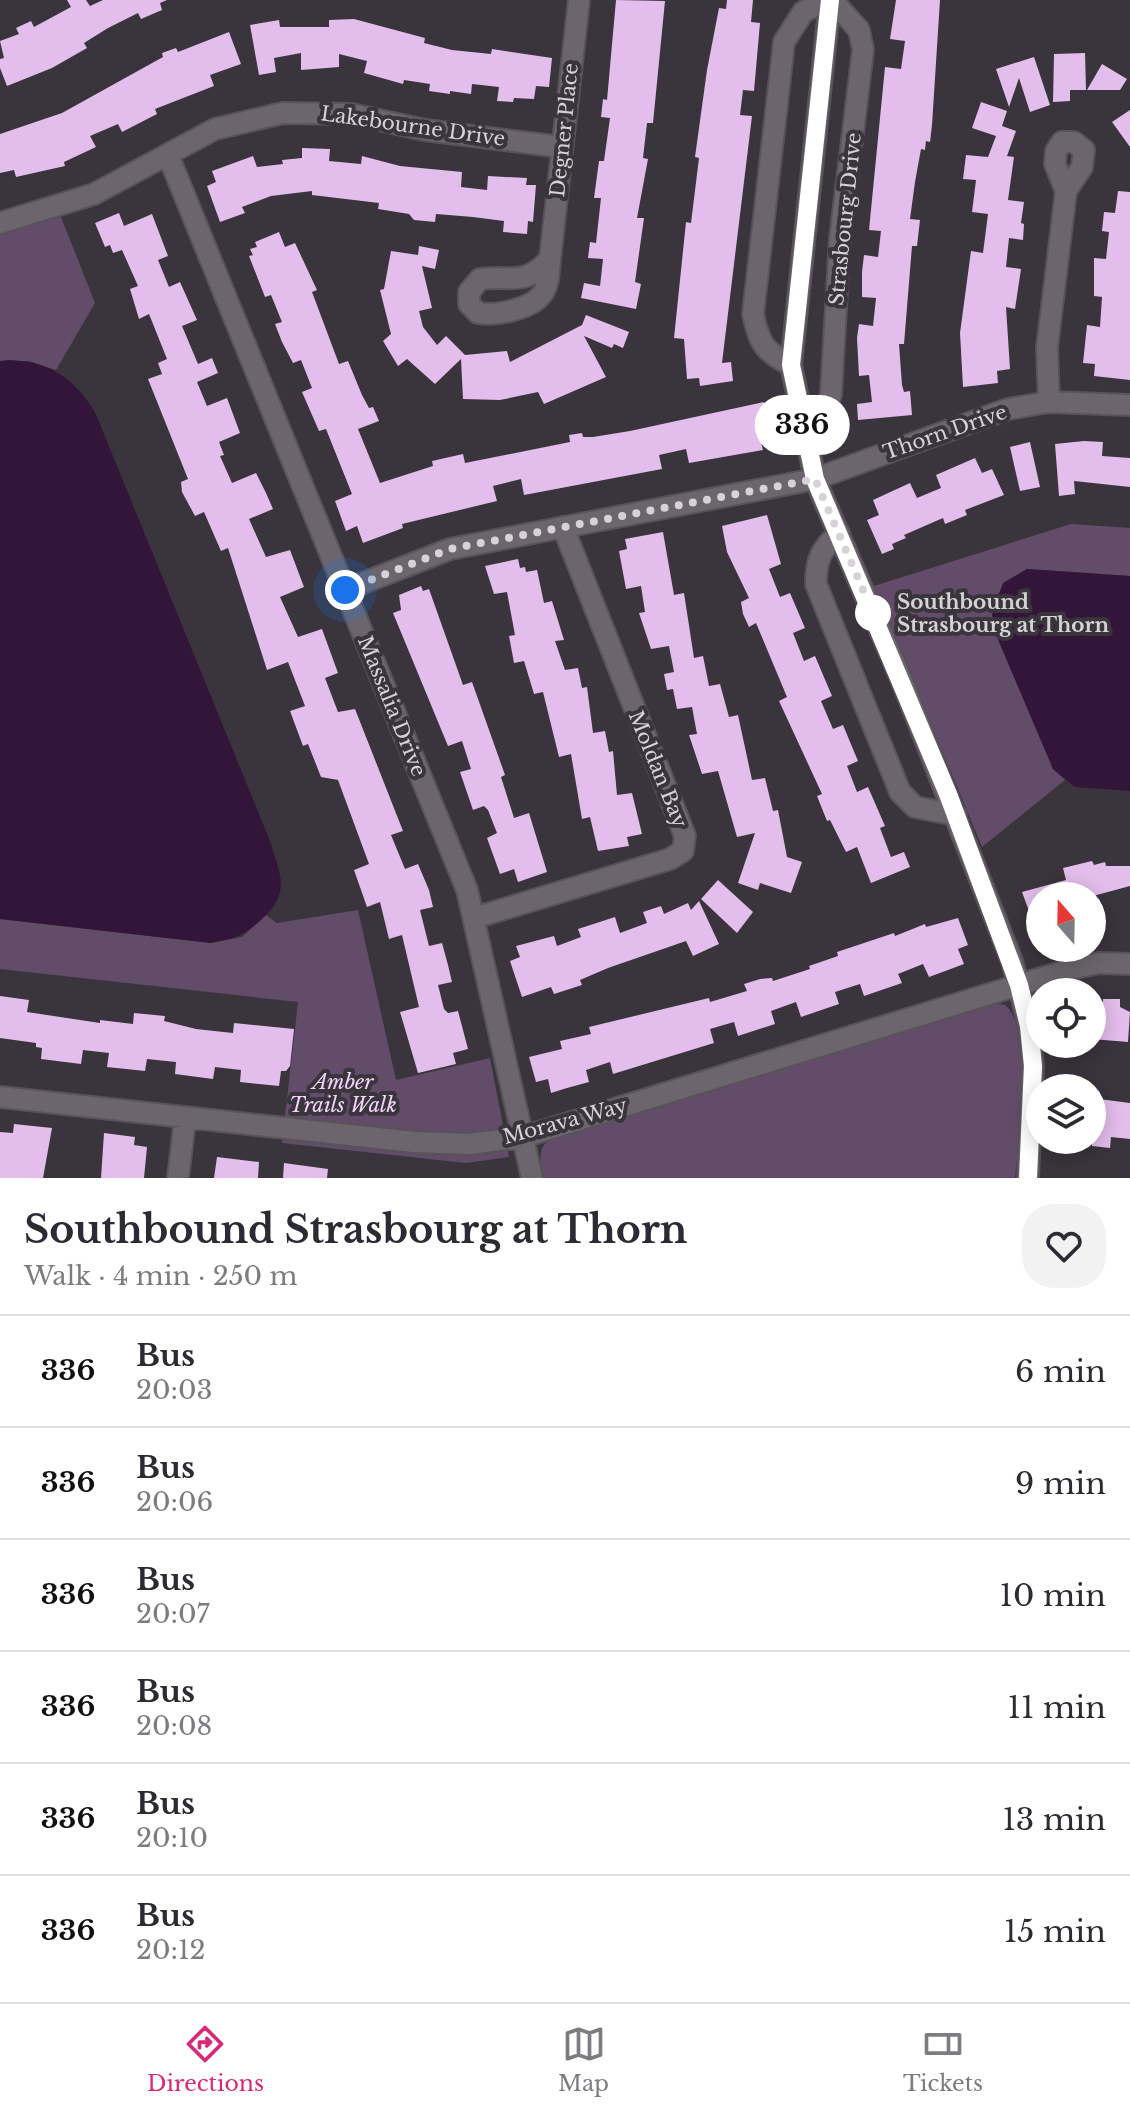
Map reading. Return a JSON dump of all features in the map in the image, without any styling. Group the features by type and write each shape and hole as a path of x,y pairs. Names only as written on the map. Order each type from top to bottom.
{"street":[{"name":"Degner Place","path":"550,259 579,0"},
{"name":"Strasbourg Drive","path":"830,0 791,365 804,440 815,479 956,815 1019,985 1029,1026 1033,1066 1028,1178"},
{"name":"Strasbourg Drive","path":"804,440 821,427 831,394 840,239 863,50 859,30 830,0"},
{"path":"791,365 776,357 759,341 753,314 784,42 803,12 830,0"},
{"name":"Lakebourne Drive","path":"0,223 94,194 198,137 237,122 310,112 351,114 425,130 562,147"},
{"name":"Massalia Drive","path":"168,155 467,890 532,1178"},
{"path":"1049,402 1047,348 1066,191"},
{"name":"Thorn Drive","path":"345,590 450,549 815,479 983,416 1049,402 1130,405"},
{"name":"Moldan Bay","path":"474,918 670,859 683,851 685,836 563,527"},
{"path":"839,533 822,548 816,563 816,584 900,792 915,807 956,815"},
{"name":"Morava Way","path":"0,1097 414,1142 469,1144 523,1137 1099,963 1130,964"},
{"path":"178,1178 185,1119"}],"green space":[{"path":"61,217 95,303 56,370 29,361 0,361 0,231"},
{"path":"1071,524 1130,528 1130,576 1027,569 1005,582 997,596 1053,769 1065,780 982,847 874,586"},
{"name":"Amber Trails Walk","path":"358,910 396,1080 490,1058 509,1157 466,1163 282,1143 298,1002 0,969 0,919 211,943 242,937 266,915 277,923"},
{"path":"993,1003 1005,1005 1014,1018 1022,1060 1015,1178 544,1178 541,1152 549,1140"}],"shaded area":[{"path":"0,361 36,364 59,374 78,390 95,412 270,841 280,874 277,901 261,920 238,936 211,943 0,919"},
{"path":"1027,569 1130,576 1130,791 1075,787 1053,769 999,642 992,615 1003,583"}],"building":[{"path":"67,0 86,0 90,6 103,0 167,0 160,3 162,10 141,19 138,13 84,43 87,48 52,68 7,86 0,68 0,59 4,58 0,41 19,34 16,28 31,21 34,27 71,7"},
{"path":"616,0 665,1 653,123 647,123 643,158 648,159 637,218 644,218 635,282 641,284 636,309 581,298 584,283 600,286 603,259 588,258 590,242 596,243 601,198 594,198 599,161 604,161 610,118 601,117 603,99 607,100"},
{"path":"727,0 753,0 751,22 760,23 754,91 743,90 740,115 752,116 722,363 731,362 733,381 700,386 699,378 687,379 684,339 674,338 686,222 691,223 699,158 695,157 707,70 719,8 726,9"},
{"path":"896,0 940,0 930,142 926,141 925,150 921,149 915,182 910,219 920,220 917,246 912,246 904,344 899,344 902,385 904,392 910,391 912,415 858,420 857,404 872,402 869,375 859,376 857,338 859,324 873,326 876,298 862,297 862,272 864,255 878,257 881,231 869,230 885,67 901,69 905,41 890,39"},
{"path":"354,19 425,38 424,43 452,50 491,54 492,49 552,58 549,87 536,86 534,99 514,98 513,102 497,101 499,87 472,84 471,94 429,91 430,84 404,80 403,84 364,73 367,61 339,54 339,67 301,70 301,53 274,58 276,72 259,75 250,25 279,20 280,27 329,27 329,20"},
{"path":"229,32 241,64 210,75 214,86 155,109 157,114 122,132 118,124 90,136 96,147 64,162 65,166 16,177 14,170 0,173 0,134 62,113 163,57 162,53 176,48 178,52"},
{"path":"1085,53 1086,90 1070,90 1070,101 1053,102 1054,54"},
{"path":"1034,57 1050,105 1030,112 1019,78 1009,107 996,69"},
{"path":"1102,64 1127,79 1120,90 1087,90"},
{"path":"981,102 1007,111 1002,126 1016,131 1007,156 1014,157 1008,200 1024,202 1021,223 1024,224 1023,240 1009,238 1006,267 1021,269 1015,309 1006,307 1010,369 997,371 998,383 963,387 960,333 971,251 983,253 988,214 972,212 976,180 963,179 966,155 988,157 996,136 972,128"},
{"path":"1130,110 1130,147 1112,122"},
{"path":"302,148 330,149 329,161 361,164 362,156 400,166 462,172 461,187 487,190 488,176 527,178 526,185 536,185 533,222 528,221 527,234 503,232 504,221 473,217 436,214 435,222 414,220 409,214 378,209 379,203 312,195 312,191 271,196 242,207 245,213 220,222 207,186 216,182 212,171 253,156 257,167 283,164 282,160 302,158"},
{"path":"1118,191 1130,192 1130,380 1094,376 1095,364 1083,363 1087,325 1100,327 1102,297 1094,296 1094,258 1106,259 1109,232 1102,231 1104,212 1115,213"},
{"path":"119,213 124,226 152,214 168,256 158,260 169,287 180,282 197,320 182,326 198,364 212,358 218,373 197,382 207,406 227,398 240,433 219,442 224,455 220,456 232,483 256,473 266,493 273,509 249,519 266,557 290,550 304,587 280,597 298,637 322,629 338,673 325,678 338,712 355,709 403,831 391,835 405,869 418,864 429,890 433,907 420,910 429,946 442,943 452,982 438,985 444,1009 448,1013 458,1011 468,1049 453,1053 456,1064 418,1073 400,1012 419,1007 402,935 389,939 380,902 367,907 354,870 369,864 338,780 321,777 308,744 303,746 290,711 305,706 288,662 267,670 228,548 221,551 204,512 195,516 182,492 181,482 188,479 148,379 162,374 158,363 167,359 149,314 139,319 130,289 138,286 122,250 113,253 110,245 105,247 95,223"},
{"path":"279,232 285,247 295,243 317,290 312,292 339,364 348,361 362,395 369,408 373,407 379,421 358,429 380,483 433,466 432,461 463,454 465,463 570,442 569,435 582,433 583,437 593,437 630,431 764,402 769,429 768,437 760,438 763,450 689,463 686,449 659,455 662,469 524,495 521,479 493,486 497,501 402,524 403,528 363,543 357,526 346,531 335,501 352,494 326,429 319,431 302,392 312,388 301,360 293,363 282,342 275,324 282,322 271,295 265,297 249,256 253,255 250,249 257,247 255,242"},
{"path":"419,246 439,250 435,269 422,266 432,308 419,311 423,327 437,345 446,336 465,355 507,351 510,362 582,325 586,315 629,332 623,348 614,344 612,348 584,336 606,377 544,404 538,392 500,400 463,399 461,359 435,384 407,359 398,366 383,341 391,334 380,290 384,289 391,251 418,255"},
{"path":"1030,442 1040,487 1020,491 1010,447"},
{"path":"1103,442 1102,456 1130,458 1130,487 1074,481 1075,494 1059,496 1055,444"},
{"path":"975,458 982,473 992,469 1004,495 965,510 967,515 945,524 943,518 904,535 906,538 892,544 894,549 882,554 867,520 879,515 873,500 910,483 917,498 941,488 936,475"},
{"path":"767,515 781,564 769,569 780,597 790,593 805,628 793,633 804,661 815,656 832,696 821,701 833,729 843,725 858,761 847,766 857,792 868,787 885,826 880,828 891,857 904,852 910,867 871,883 857,847 846,852 830,820 827,821 817,796 822,794 779,701 787,697 756,623 749,627 743,614 741,602 749,598 727,552 722,526"},
{"path":"663,532 674,595 684,593 694,658 703,656 709,686 720,684 729,717 738,715 752,780 765,778 773,811 778,810 787,857 802,862 791,893 760,883 758,890 738,883 755,833 737,837 718,771 702,774 689,735 697,734 692,707 677,709 673,689 667,690 664,674 674,672 669,646 651,649 639,613 645,612 641,586 626,589 619,551 627,549 625,539"},
{"path":"518,559 520,568 525,567 526,572 537,570 544,603 552,601 564,640 555,641 565,670 578,668 582,688 587,687 593,733 605,731 609,752 613,751 617,795 632,793 642,834 627,837 629,846 598,851 590,817 582,819 571,754 559,757 543,692 534,694 524,661 514,663 509,636 515,635 507,592 494,594 485,566"},
{"path":"421,586 423,591 429,589 463,685 472,682 505,775 501,777 514,818 529,813 547,872 518,882 514,869 500,874 487,838 497,833 488,810 484,806 473,810 460,772 471,769 462,741 448,746 393,613 401,610 399,595"},
{"path":"1092,861 1094,865 1105,862 1106,866 1130,866 1130,886 1106,892 1106,882 1059,882 1066,880 1063,868"},
{"path":"718,880 753,912 737,933 701,899"},
{"path":"699,901 719,944 693,956 686,941 608,968 580,980 582,985 554,994 551,987 522,997 510,961 520,957 516,946 554,936 557,946 581,937 578,929 615,917 620,933 647,923 643,912 661,906 664,914 688,903 691,910"},
{"path":"958,918 968,945 958,949 964,964 929,977 923,964 898,974 902,983 864,996 860,984 835,992 839,1004 801,1017 796,1002 771,1011 775,1024 738,1036 734,1022 710,1029 714,1043 613,1074 610,1062 586,1070 589,1082 551,1093 548,1079 536,1082 529,1057 562,1049 560,1041 591,1034 589,1027 709,998 710,1002 747,991 744,984 760,979 772,978 773,981 810,969 809,966 838,956 837,952 925,924 926,927"},
{"path":"0,996 29,1000 27,1012 100,1023 100,1020 133,1024 134,1013 165,1016 164,1021 196,1029 233,1033 234,1023 294,1029 290,1066 286,1071 281,1071 279,1086 240,1082 241,1070 215,1067 213,1079 175,1074 176,1062 147,1059 145,1071 107,1067 109,1053 83,1050 81,1064 41,1059 42,1048 36,1047 36,1043 0,1038"},
{"path":"1106,999 1120,999 1120,1007 1130,1012 1128,1042 1106,1040"},
{"path":"1106,1100 1130,1103 1130,1139 1111,1137 1110,1148 1106,1148"},
{"path":"14,1124 52,1128 43,1178 0,1178 0,1132 13,1133"},
{"path":"104,1133 135,1137 134,1145 147,1147 144,1178 101,1178"},
{"path":"217,1157 259,1162 258,1178 214,1178"},
{"path":"284,1163 328,1169 327,1178 283,1178"}],"bus line":[{"name":"336","path":"830,0 791,365 804,440 815,479 948,794 1019,985 1029,1026 1033,1066 1028,1178"}],"place":[{"name":"Southbound Strasbourg at Thorn","path":"873,613"}],"route":[{"path":"345,590 450,549 815,479 873,613"}]}
